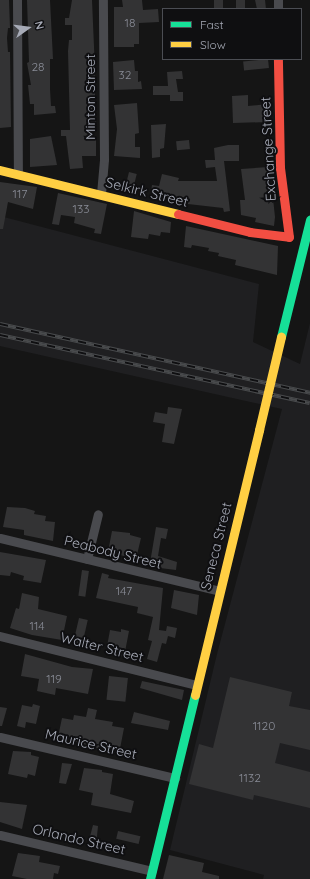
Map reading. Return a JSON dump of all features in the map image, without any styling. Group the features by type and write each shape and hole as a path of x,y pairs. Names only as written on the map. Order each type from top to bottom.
{"main road":[{"name":"Exchange Street","path":"278,60 280,168 289,237"},
{"name":"Selkirk Street","path":"0,170 250,232 289,237"},
{"name":"Seneca Street","path":"151,875 310,220"}],"street":[{"path":"17,0 18,174"},
{"name":"Minton Street","path":"100,194 104,159 103,0"},
{"path":"87,559 98,514"},
{"name":"Peabody Street","path":"0,538 220,591"},
{"name":"Walter Street","path":"0,636 197,685"},
{"name":"Maurice Street","path":"0,737 175,778"},
{"name":"Orlando Street","path":"0,835 151,875"}],"shaded area":[{"path":"0,216 259,284 253,342 300,364 310,323 310,879 263,879 264,875 170,850 217,654 282,409 0,346"}],"building":[{"path":"0,0 9,0 10,28 8,28 7,38 8,52 10,52 11,127 0,128"},
{"path":"27,0 50,0 53,59 50,59 50,89 51,106 55,106 56,113 34,115 34,104 30,104 28,85 31,85 27,63 29,62"},
{"path":"72,0 92,0 95,70 95,101 93,101 96,122 94,122 93,137 96,137 96,156 82,156 83,168 70,169 66,136 61,136 61,130 70,130 68,51 69,40 72,40 72,25 65,25 65,18 69,18"},
{"path":"122,0 142,0 143,10 158,9 159,22 139,23 139,44 134,44 134,47 114,47 114,7 123,7"},
{"path":"214,0 223,0 223,8 214,8"},
{"path":"236,0 245,0 245,8 236,8"},
{"path":"255,0 265,0 266,8 257,8"},
{"path":"134,60 135,71 138,71 138,82 141,81 142,89 114,90 113,62"},
{"path":"268,60 269,68 244,71 243,62"},
{"path":"182,71 183,79 176,79 178,92 183,92 183,101 170,101 170,95 153,95 153,86 168,86 167,72"},
{"path":"248,95 248,106 268,104 268,122 233,123 232,96"},
{"path":"137,103 139,133 135,134 135,147 140,147 140,158 114,156 117,129 114,105"},
{"path":"166,124 164,148 160,149 160,157 152,158 151,125"},
{"path":"51,136 57,165 30,167 30,139"},
{"path":"189,140 190,149 177,150 176,141"},
{"path":"228,145 239,145 239,161 224,161 230,211 224,212 223,208 188,204 188,201 157,197 157,194 151,193 152,185 159,186 162,174 179,178 178,181 217,181 215,167 206,168 205,160 215,160 214,148"},
{"path":"268,167 269,189 272,189 275,217 274,226 255,222 256,218 241,215 240,200 245,200 241,169"},
{"path":"129,172 137,174 133,188 126,186"},
{"path":"0,182 37,187 33,209 8,202 3,229 0,229"},
{"path":"58,193 107,204 101,234 94,233 95,229 74,223 75,217 61,215 59,225 52,224"},
{"path":"134,211 171,222 170,233 161,232 160,236 149,234 148,239 131,237"},
{"path":"186,226 278,246 277,275 235,265 236,260 218,256 219,253 208,251 209,248 192,245 191,248 184,247"},
{"path":"168,407 182,409 174,444 162,442 165,424 153,422 155,412 167,414"},
{"path":"7,507 25,508 35,511 34,514 46,516 45,521 55,522 53,541 24,535 24,530 3,527"},
{"path":"156,527 168,529 166,539 161,538 158,556 177,562 176,570 160,568 160,564 150,563"},
{"path":"112,531 130,533 130,535 141,538 136,559 108,552"},
{"path":"0,552 46,560 41,583 23,580 24,576 11,572 10,576 0,575"},
{"path":"82,570 89,571 85,597 78,596"},
{"path":"102,573 109,575 108,578 163,588 159,630 166,631 167,626 177,628 175,638 168,636 166,644 162,643 157,662 147,659 152,641 148,640 153,617 137,613 138,607 96,598"},
{"path":"174,590 199,595 197,615 171,608"},
{"path":"22,593 39,597 38,609 67,616 62,640 32,635 10,628 16,608 19,609"},
{"path":"79,618 88,620 82,644 73,642"},
{"path":"121,629 129,631 124,657 106,652 110,630 121,632"},
{"path":"25,654 72,667 93,669 88,694 56,688 55,695 37,691 39,679 21,676"},
{"path":"109,676 128,678 125,702 106,700"},
{"path":"230,677 292,692 289,706 310,710 310,750 280,743 275,763 310,772 310,808 254,795 253,800 189,784 199,744 213,748"},
{"path":"142,681 184,690 182,700 140,688"},
{"path":"33,704 40,706 36,724 26,722 25,728 17,726 22,705 32,707"},
{"path":"0,707 7,708 2,726 0,726"},
{"path":"88,708 97,710 95,719 113,722 112,726 124,728 119,754 58,737 62,718 73,720 74,715 86,717"},
{"path":"134,712 170,721 168,730 131,723"},
{"path":"13,751 31,752 31,755 39,757 35,776 28,774 27,778 8,774"},
{"path":"62,763 72,764 66,784 59,783"},
{"path":"84,768 102,770 102,772 113,774 110,794 134,801 131,813 91,805 93,793 79,790"},
{"path":"0,802 27,805 22,829 0,822"},
{"path":"93,825 98,826 96,846 88,844"},
{"path":"118,831 140,836 139,844 116,839"},
{"path":"18,853 40,856 39,862 60,866 58,874 54,873 53,879 27,879 12,876"},
{"path":"169,855 204,863 202,872 219,876 219,879 163,879"}],"railway":[{"path":"0,324 310,393"},
{"path":"0,335 310,403"}],"traffic: fast":[{"path":"281,337 310,220"},
{"path":"150,879 195,695"}],"traffic: slow":[{"path":"0,170 178,214"},
{"path":"259,430 281,337"},
{"path":"195,695 259,430"}],"traffic: jam":[{"path":"178,214 250,232 289,237 280,168 278,60"}]}
